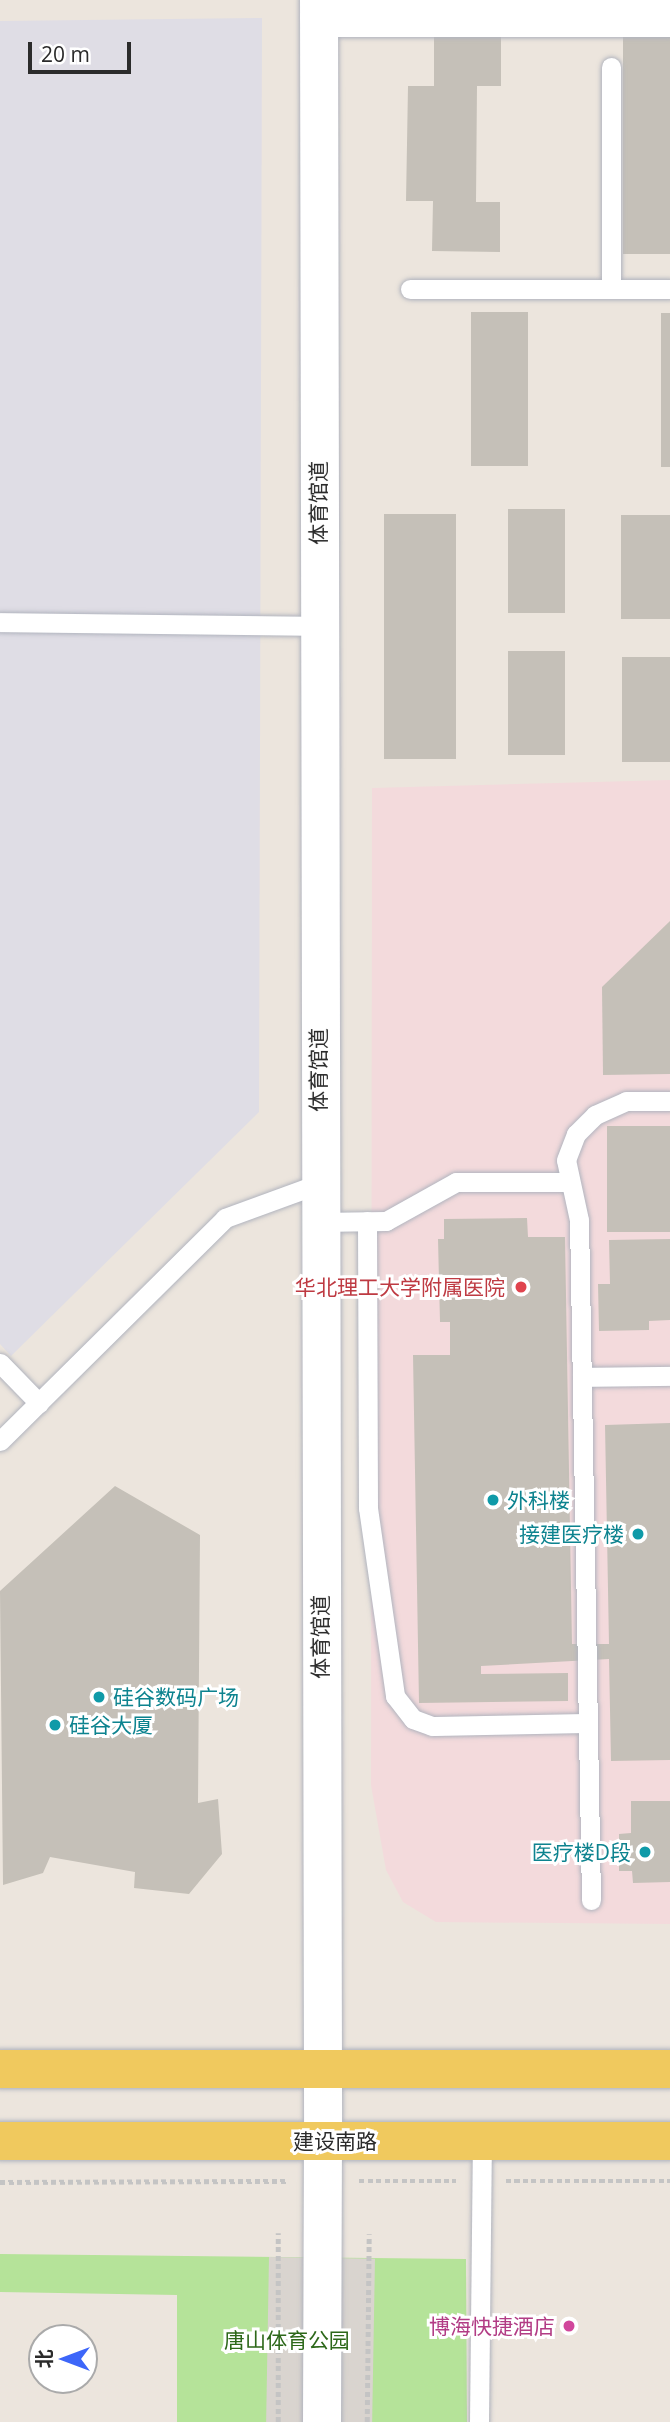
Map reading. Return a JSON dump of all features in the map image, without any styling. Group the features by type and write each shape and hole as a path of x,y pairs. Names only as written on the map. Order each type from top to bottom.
{"main road":[{"path":"0,2069 670,2069"},
{"name":"建设南路","path":"0,2141 670,2141"}],"street":[{"path":"319,9 647,12"},
{"name":"体育馆道","path":"319,9 318,1222 322,2422"}],"lane":[{"path":"611,67 611,289"},
{"path":"410,289 670,289"},
{"path":"0,622 318,626"},
{"path":"592,1900 579,1220 566,1182 576,1134 595,1115 626,1101 670,1101"},
{"path":"318,1222 366,1221 409,1212 456,1182 566,1182"},
{"path":"0,1441 225,1218 318,1184"},
{"path":"366,1221 368,1508 395,1696 413,1719 432,1726 588,1724"},
{"path":"0,1363 38,1404"},
{"path":"582,1377 670,1376"},
{"path":"479,2422 482,2141"}],"path":[{"path":"278,2233 278,2422"},
{"path":"367,2422 369,2234"}],"shaded area":[{"path":"262,18 259,1112 11,1356 0,1344 0,21"},
{"name":"华北理工大学附属医院","path":"670,780 670,1924 436,1922 403,1902 386,1870 371,1785 372,788"},
{"path":"269,2257 375,2259 372,2422 266,2422"}],"green space":[{"name":"唐山体育公园","path":"0,2254 466,2259 467,2422 177,2422 177,2295 0,2292"}],"building":[{"path":"434,33 501,33 501,86 477,86 476,202 500,202 500,252 432,251 433,201 406,201 408,86 434,86"},
{"path":"623,33 670,33 670,254 623,254"},
{"path":"471,312 528,312 528,466 471,466"},
{"path":"661,313 670,313 670,467 661,467"},
{"path":"508,509 565,509 565,613 508,613"},
{"path":"384,514 456,514 456,759 384,759"},
{"path":"621,515 670,515 670,619 621,619"},
{"path":"508,651 565,651 565,755 508,755"},
{"path":"622,657 670,657 670,762 622,762"},
{"path":"670,921 670,1074 603,1075 602,987"},
{"path":"607,1126 670,1126 670,1232 607,1232"},
{"name":"外科楼","path":"527,1218 528,1237 565,1237 572,1644 609,1644 605,1425 670,1423 670,1760 611,1761 609,1659 481,1666 481,1674 568,1673 568,1701 419,1703 413,1355 450,1355 450,1322 440,1322 438,1239 444,1239 444,1219"},
{"path":"670,1239 670,1320 649,1321 649,1330 599,1331 598,1284 610,1284 609,1240"},
{"name":"硅谷数码广场","path":"115,1486 200,1535 198,1803 218,1799 222,1854 189,1894 134,1888 135,1872 50,1857 43,1873 3,1885 0,1591"},
{"name":"医疗楼D段","path":"631,1801 670,1801 670,1882 633,1883 632,1871 619,1871 619,1834 631,1833"}],"place":[{"name":"华北理工大学附属医院","path":"521,1287"},
{"name":"外科楼","path":"493,1500"},
{"name":"接建医疗楼","path":"638,1534"},
{"name":"硅谷数码广场","path":"99,1697"},
{"name":"硅谷大厦","path":"55,1725"},
{"name":"医疗楼D段","path":"645,1852"},
{"name":"博海快捷酒店","path":"569,2326"}]}
